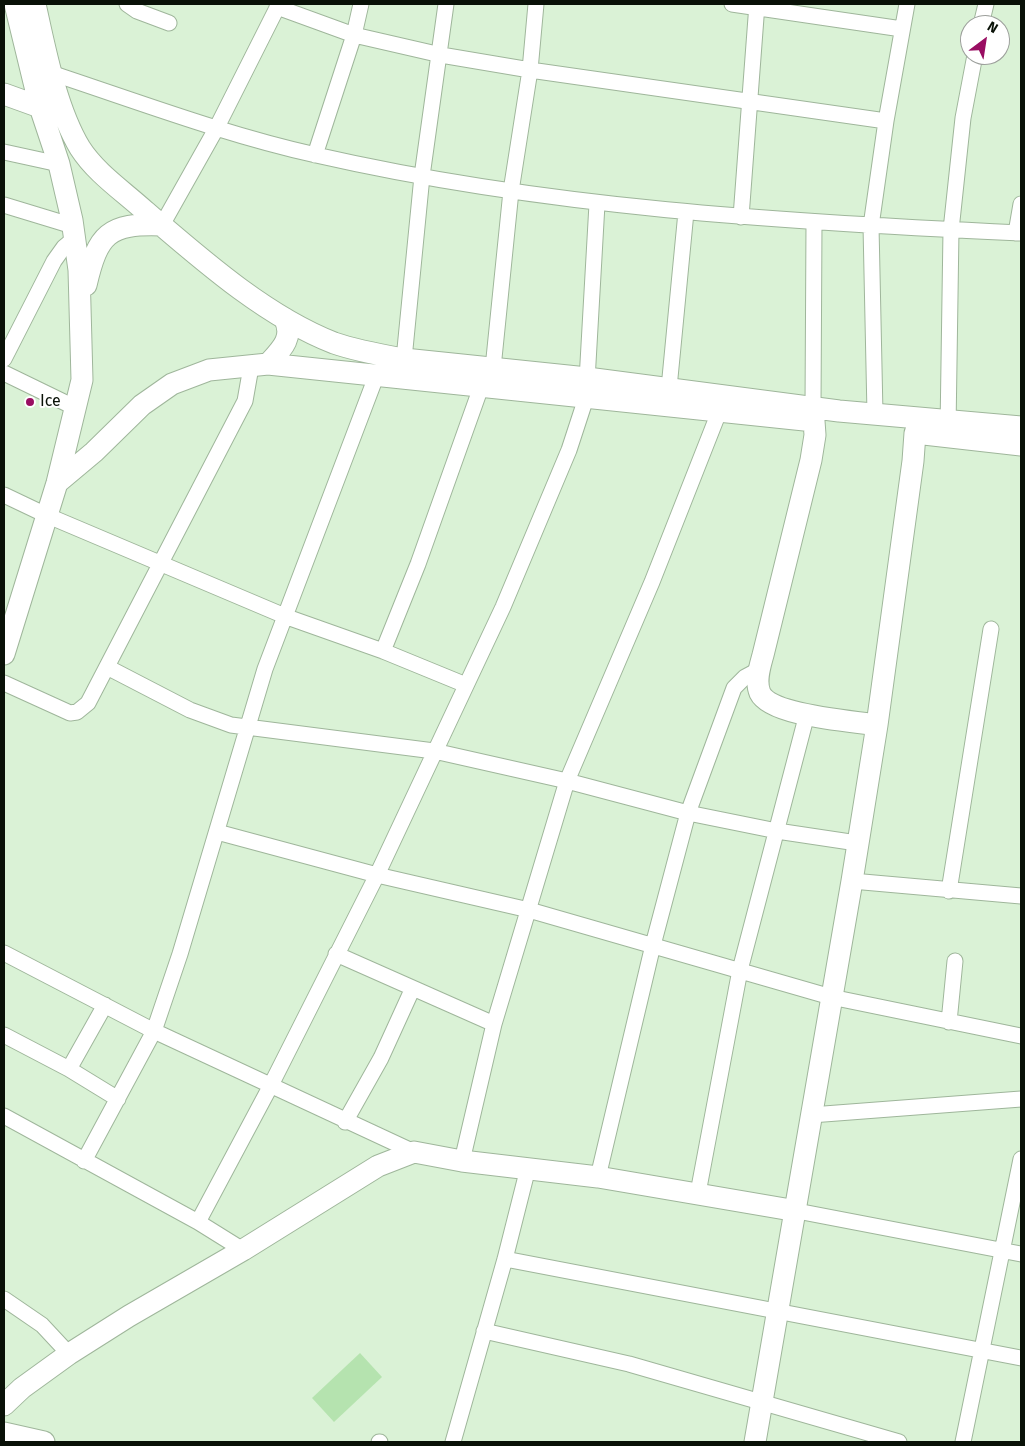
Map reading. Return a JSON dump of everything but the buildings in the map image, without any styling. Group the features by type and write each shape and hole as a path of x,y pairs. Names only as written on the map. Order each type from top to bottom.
{"street":[{"path":"4,654 56,483 82,380 78,312 79,270 74,232 59,164 40,107 16,4"},
{"path":"35,4 51,72 67,122 92,164 162,225 227,277 284,318 343,346 376,354 493,368 586,388 719,412 875,414 1021,445"},
{"path":"127,4 136,11 168,23"},
{"path":"316,155 354,35 361,4"},
{"path":"404,358 422,176 446,4"},
{"path":"493,368 511,191 530,70 536,4"},
{"path":"732,4 757,5 902,29"},
{"path":"875,414 871,226 886,121 907,4"},
{"path":"741,217 757,5"},
{"path":"162,225 216,129 278,6 354,35 440,55 530,70 886,121"},
{"path":"948,428 952,230 963,118 973,65"},
{"path":"51,72 216,129 316,155 422,176 597,204 814,223 1019,233 1021,204"},
{"path":"4,94 40,107"},
{"path":"4,152 59,164"},
{"path":"198,1222 270,1087 377,875 522,563 569,450 586,388 597,204"},
{"path":"4,206 74,232"},
{"path":"669,388 686,212"},
{"path":"814,223 813,414 815,435 760,670 758,687 764,699 781,707 807,714 877,725"},
{"path":"78,312 92,257 102,240 117,229 143,224 162,225"},
{"path":"4,359 54,261 74,232"},
{"path":"4,684 61,711 76,712 88,703 245,401 260,365 288,338 288,325 284,318"},
{"path":"56,483 94,452 160,391 172,384 209,370 260,365 377,374 480,387 669,388 914,433 948,428 1021,427"},
{"path":"4,373 76,408"},
{"path":"84,1161 154,1030 180,954 247,725 266,669 377,374"},
{"path":"383,651 418,564 480,387"},
{"path":"462,1161 494,1024 567,781 652,582 719,412"},
{"path":"755,1442 797,1210 811,1115 877,725 913,461 914,433"},
{"path":"4,495 46,515 161,562 287,617 383,651 466,685"},
{"path":"949,891 991,629"},
{"path":"107,667 204,716 231,725 247,725 434,751 567,781 688,813 857,843"},
{"path":"598,1178 653,945 688,813 734,688 745,677 760,670"},
{"path":"698,1193 740,970 807,714"},
{"path":"217,832 377,875 529,910 831,997 1021,1036"},
{"path":"852,881 1021,896"},
{"path":"4,953 270,1087 414,1152 462,1161 528,1168 698,1193 797,1210 1021,1254"},
{"path":"336,954 412,990 494,1024"},
{"path":"949,1022 955,961"},
{"path":"345,1122 381,1058 412,990"},
{"path":"69,1069 105,1005"},
{"path":"4,1035 69,1069 118,1099"},
{"path":"811,1115 1021,1099"},
{"path":"4,1116 198,1222 243,1250"},
{"path":"4,1405 22,1388 69,1354 243,1250 378,1166 414,1152"},
{"path":"963,1442 1021,1158"},
{"path":"452,1442 505,1259 528,1168"},
{"path":"505,1259 1021,1358"},
{"path":"4,1299 42,1325 69,1354"},
{"path":"484,1331 629,1364 899,1442"},
{"path":"4,1433 44,1442"}],"green space":[{"path":"360,1353 382,1377 334,1422 312,1398"}],"place":[{"name":"Ice","path":"30,402"}]}
